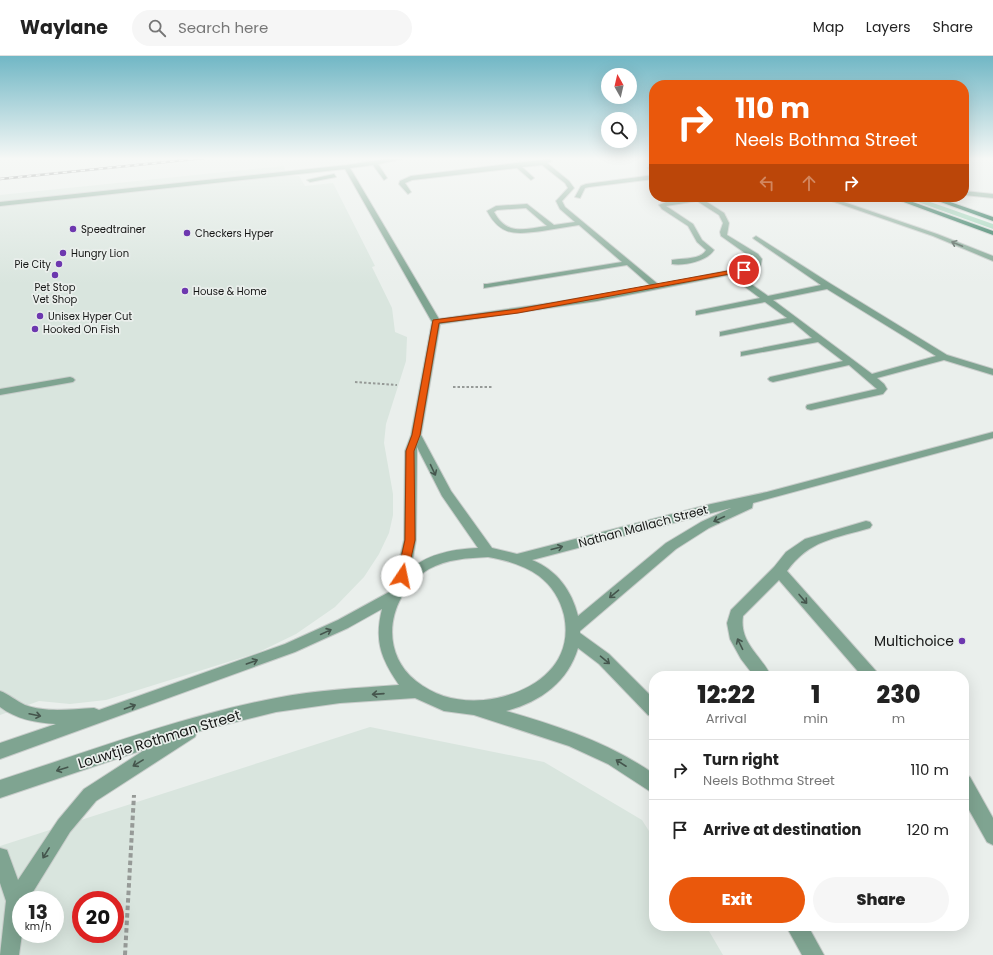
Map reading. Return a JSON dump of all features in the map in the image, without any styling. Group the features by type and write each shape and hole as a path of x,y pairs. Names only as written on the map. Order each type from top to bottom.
{"main road":[{"path":"907,202 993,233"},
{"path":"944,202 993,219"}],"street":[{"path":"0,204 45,200"},
{"path":"361,200 436,322 416,435 410,451 410,540 397,592 386,615 384,635 388,656 399,675 417,691 443,704 474,709 564,737 602,753 649,782"},
{"path":"560,200 559,204 580,223 657,287"},
{"path":"671,202 662,205 664,208 690,225 699,241 710,250 707,255 696,259 674,262"},
{"path":"436,322 518,311 657,287 756,267 759,262 755,256 724,236 723,232 726,223 722,214 702,202"},
{"path":"838,202 935,235 993,259"},
{"path":"552,227 527,206 496,208 490,211 504,229 509,232 552,227 580,223"},
{"path":"756,238 828,286 944,357 993,372"},
{"path":"487,286 628,263"},
{"path":"732,273 792,320 851,362 881,386 882,389 880,392 811,407"},
{"path":"699,313 828,286"},
{"path":"723,334 792,320"},
{"path":"744,354 818,339"},
{"path":"870,377 944,357"},
{"path":"773,379 851,362"},
{"path":"0,392 70,380"},
{"path":"416,435 446,494 488,552"},
{"name":"Nathan Mallach Street","path":"520,558 711,508 767,496 993,435"},
{"name":"Nathan Mallach Street","path":"573,633 671,546 705,525 767,496"},
{"path":"759,671 745,653 736,635 734,623 736,614 779,571 791,555 809,542 866,525"},
{"path":"0,751 108,714 290,648 343,624 397,592 417,571 439,559 463,553 488,552 520,558 542,570 551,578 563,592 571,607 573,633 567,659 552,679 530,695 503,706 474,709"},
{"path":"779,571 867,671"},
{"path":"573,633 604,659 649,705"},
{"name":"Louwtjie Rothman Street","path":"0,789 207,721 276,705 340,696 417,691"},
{"path":"0,698 21,712 47,717 108,714"},
{"path":"22,891 64,826 90,795 132,767 207,721"},
{"path":"969,792 993,836"},
{"path":"0,857 12,891"},
{"path":"799,931 814,955"},
{"path":"9,955 12,932"}],"path":[{"path":"355,382 397,385"},
{"path":"453,387 492,387"},
{"path":"125,955 134,788"}],"shaded area":[{"path":"0,200 342,200 375,266 372,267 392,308 395,332 407,337 406,361 386,424 384,443 393,494 393,515 389,533 379,554 364,577 335,607 296,634 257,653 106,700 70,704 39,701 0,715"},
{"path":"370,727 544,762 642,820 649,831 649,931 709,931 723,955 0,955 0,846"}],"green space":[{"path":"918,202 930,202 993,224 993,229"}],"place":[{"name":"Speedtrainer","path":"73,229"},
{"name":"Checkers Hyper","path":"187,233"},
{"name":"Hungry Lion","path":"63,253"},
{"name":"Pie City","path":"59,264"},
{"name":"Pet Stop Vet Shop","path":"55,275"},
{"name":"House & Home","path":"185,291"},
{"name":"Unisex Hyper Cut","path":"40,316"},
{"name":"Hooked On Fish","path":"35,329"},
{"name":"Multichoice","path":"962,641"}],"route":[{"path":"402,576 410,540 410,451 416,435 418,413 436,322 518,311 744,270"}]}
